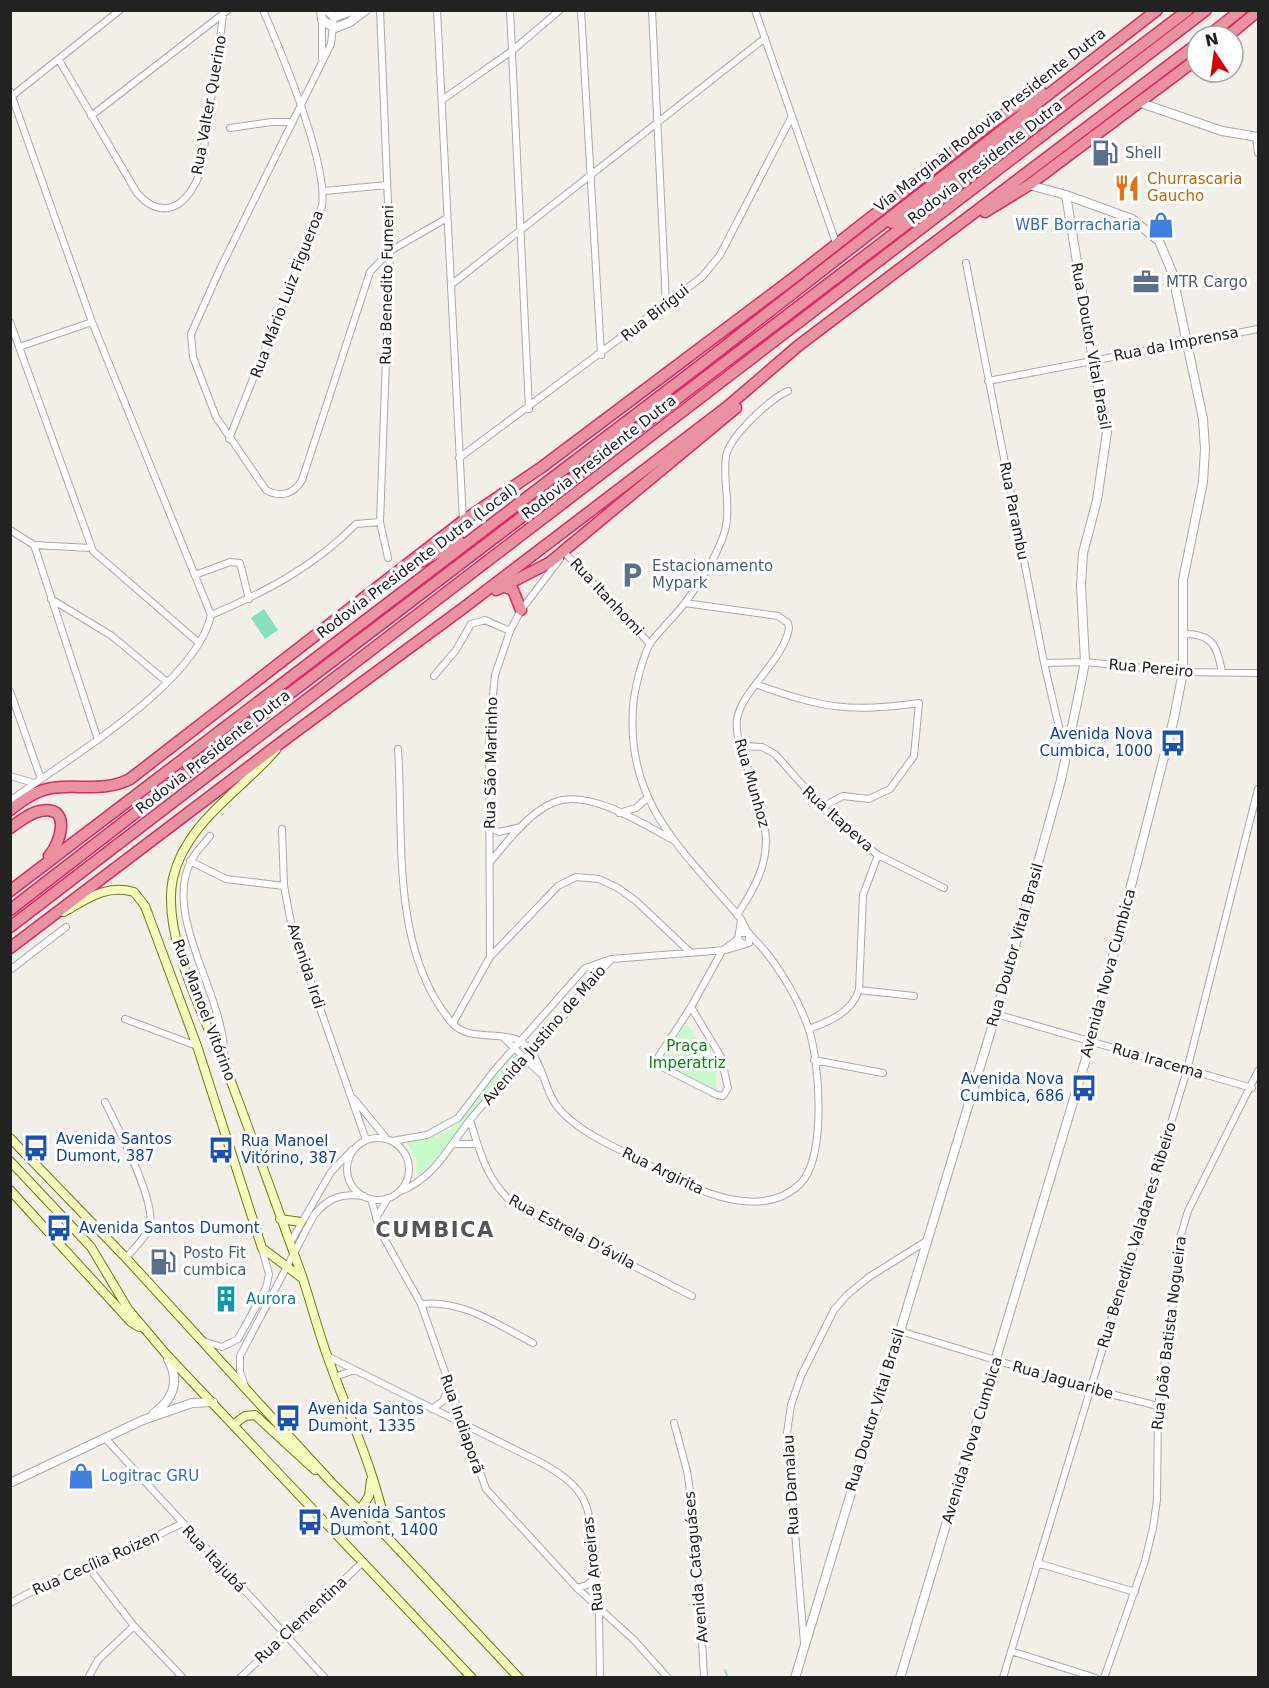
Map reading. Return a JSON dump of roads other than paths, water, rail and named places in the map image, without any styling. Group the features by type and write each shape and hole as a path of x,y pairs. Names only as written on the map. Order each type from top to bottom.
{"highway":[{"name":"Via Marginal Rodovia Presidente Dutra","path":"841,253 1157,10"},
{"name":"Rodovia Presidente Dutra","path":"10,910 1188,10"},
{"name":"Rodovia Presidente Dutra","path":"10,927 1206,10"},
{"path":"1223,24 1241,10"},
{"path":"1242,24 1258,11"},
{"path":"841,253 865,242 1123,54 1142,44"},
{"path":"10,948 287,738 462,609 718,413 798,346 1185,53"},
{"path":"948,232 958,230 1029,185 1185,68"},
{"path":"10,810 36,792 46,789 117,786 130,779 463,521 550,461 796,276 981,131 1029,98 1063,82"},
{"name":"Rodovia Presidente Dutra (Local)","path":"10,891 702,364 841,253"},
{"path":"462,609 549,563 564,552 792,360 798,346"},
{"path":"355,605 432,555 480,531"},
{"path":"502,586 513,590 521,610"},
{"path":"10,828 41,810 55,814 59,819 63,832 61,840 36,872"}],"main road":[{"name":"Rua Manoel Vitórino","path":"287,738 198,828 178,860 170,898 176,939 290,1244 327,1356 379,1495 388,1538"},
{"name":"Rua Manoel Vitórino","path":"33,931 98,892 110,889 134,892 145,906 153,922 197,1046 262,1248"},
{"path":"10,1138 126,1258 332,1483 388,1538 519,1677"},
{"path":"10,1161 91,1247 118,1295 166,1354 472,1677"},
{"path":"10,1190 131,1322 145,1330"},
{"path":"280,1219 301,1222"},
{"path":"262,1248 302,1278"},
{"path":"233,1425 245,1416 255,1415 302,1460 332,1483"},
{"name":"Rua Manoel Vitórino","path":"360,1510 369,1496 370,1473"}],"street":[{"path":"120,10 59,60 11,94 92,322 142,452 211,615"},
{"name":"Rua Mário Luiz Figueroa","path":"228,439 289,292 322,206 324,191 299,105 263,10"},
{"path":"321,10 322,62"},
{"path":"327,10 334,17 335,28 322,62 299,105 191,334 191,346 198,372 216,417 228,439 266,490 280,495 299,486 370,272 390,251 447,218"},
{"path":"334,17 356,10"},
{"path":"335,28 350,22 366,10"},
{"name":"Rua Benedito Fumeni","path":"380,10 390,251 381,522 388,558"},
{"path":"437,10 463,521"},
{"path":"510,10 529,409"},
{"path":"442,100 513,50 560,10"},
{"path":"581,10 601,355"},
{"path":"652,10 666,304"},
{"path":"755,10 835,240"},
{"path":"91,116 226,12"},
{"name":"Rua Valter Querino","path":"59,60 124,173 147,204 156,209 178,205 195,184 200,171 226,12"},
{"path":"322,20 335,28"},
{"path":"452,284 765,38"},
{"path":"1138,102 1222,131 1257,137 1258,153"},
{"name":"Rua Birigui","path":"459,458 529,409 702,277 720,255 792,116"},
{"path":"230,128 272,122 291,122"},
{"path":"1043,174 1050,189"},
{"path":"324,191 387,185"},
{"path":"1029,185 1066,195"},
{"name":"Avenida Nova Cumbica","path":"900,1677 1091,1042 1183,672 1183,580 1203,482 1205,450 1203,419 1167,255 1159,241 1131,219 1066,195"},
{"name":"Rua Doutor Vital Brasil","path":"795,1677 996,1014 1066,758 1084,662 1082,560 1099,489 1107,432 1066,195"},
{"name":"Rua Parambu","path":"966,263 1044,663 1066,758"},
{"path":"10,322 91,548 98,558 199,643"},
{"path":"19,347 92,322"},
{"name":"Rua da Imprensa","path":"988,381 1187,340 1258,329"},
{"path":"749,939 739,917 674,841 647,798 633,751 632,717 636,686 650,644 685,603 712,561 723,536 728,498 726,456 730,445 764,406 788,391"},
{"path":"10,801 98,740 167,682 199,643 211,615 249,599 319,558 356,524 381,522"},
{"path":"10,530 34,545 91,548"},
{"path":"34,545 98,740"},
{"name":"Rua São Martinho","path":"490,957 490,704 495,675 510,631 521,610 564,552"},
{"name":"Rua Itanhomi","path":"564,552 650,644"},
{"path":"195,575 230,562 240,563 249,599"},
{"path":"51,599 105,630 167,682"},
{"name":"Rua Munhoz","path":"685,603 778,616 788,623 789,633 739,712 737,721 740,746 764,816 767,846 763,866 739,917"},
{"path":"434,676 456,650 471,624 485,620 510,631"},
{"path":"1182,634 1196,633 1210,640 1217,651 1222,672"},
{"name":"Rua Pereiro","path":"1044,663 1084,662 1183,672 1258,673"},
{"path":"758,685 814,704 843,709 868,710 919,703 914,756 890,789 869,799 843,796 822,807"},
{"path":"10,691 41,779"},
{"name":"Rua Itapeva","path":"740,746 762,747 775,754 822,807 878,855 944,888"},
{"path":"398,749 405,913 432,990 453,1023 464,1031 504,1038 513,1037 521,1042"},
{"path":"10,776 34,783"},
{"name":"Rua Benedito Valadares Ribeiro","path":"1003,1677 1187,1070 1256,807 1258,789"},
{"path":"490,862 521,827 554,802 573,798 591,801 674,841"},
{"path":"619,813 636,808 647,798"},
{"path":"644,825 658,817"},
{"path":"489,827 499,832 521,827"},
{"name":"Avenida Irdi","path":"282,829 284,886 302,958 354,1098 366,1140"},
{"path":"210,836 190,861 184,883 187,921 223,1028 224,1065"},
{"path":"809,1029 825,1023 849,1008 859,990 863,895 878,855"},
{"path":"190,861 226,879 284,886"},
{"path":"453,1023 490,957 558,886 576,877 599,879 618,888 691,953"},
{"path":"691,1007 721,1057 727,1091 723,1096 668,1070 658,1062 658,1054 691,1007 722,951 739,936 739,917"},
{"path":"10,970 66,927"},
{"path":"739,936 749,939"},
{"path":"739,936 749,939"},
{"path":"674,954 675,938"},
{"path":"611,959 722,951 749,939"},
{"name":"Rua Argirita","path":"521,1042 531,1050 558,1107 579,1127 685,1185 712,1195 745,1201 781,1196 801,1183 813,1160 818,1121 814,1060 809,1029 781,975 767,954 749,939"},
{"name":"Avenida Justino de Maio","path":"389,1140 428,1135 458,1118 579,974 593,963 611,959"},
{"name":"Avenida Justino de Maio","path":"399,1192 415,1186 427,1177 470,1120 611,959"},
{"path":"859,990 914,996"},
{"name":"Rua Iracema","path":"996,1014 1252,1088"},
{"path":"125,1019 197,1046"},
{"name":"Rua Argirita","path":"504,1038 541,1073"},
{"path":"814,1060 883,1073"},
{"name":"Rua João Batista Nogueira","path":"1104,1677 1135,1592 1153,1528 1157,1500 1158,1406 1183,1223 1252,1088 1258,1071"},
{"name":"Avenida Irdi","path":"354,1098 389,1140"},
{"path":"105,1102 123,1137 151,1212 146,1234 126,1258"},
{"name":"Rua Estrela D'ávila","path":"470,1120 488,1175 500,1193 515,1205 692,1296"},
{"path":"290,1244 338,1163 366,1140 389,1140 403,1149 408,1160 407,1180 399,1192 388,1198 375,1218"},
{"path":"454,1144 477,1144"},
{"path":"355,1148 348,1162 347,1172 355,1189 367,1198"},
{"path":"246,1388 240,1372 240,1356 294,1256 306,1229 323,1204 339,1196 388,1198"},
{"name":"Rua Indiaporã","path":"367,1198 375,1218 421,1304 464,1425 479,1475 486,1489 577,1588 634,1640 668,1677"},
{"name":"Rua Damalau","path":"804,1643 787,1433 791,1405 801,1376 839,1302 869,1277 928,1240"},
{"name":"Rua Manoel Vitórino","path":"203,1341 222,1347 238,1338 268,1280 262,1248"},
{"path":"421,1304 434,1302 460,1307 533,1343"},
{"name":"Rua Jaguaribe","path":"900,1331 1091,1389 1158,1406"},
{"path":"10,1483 106,1439 164,1406 173,1391 175,1376 166,1354"},
{"name":"Rua Aroeiras","path":"327,1356 542,1463 573,1486 582,1497 589,1514 599,1607 600,1677"},
{"path":"335,1377 355,1370"},
{"path":"432,1409 443,1401 449,1385"},
{"path":"143,1420 192,1403 213,1402"},
{"name":"Avenida Cataguáses","path":"674,1423 687,1471 696,1529 704,1677"},
{"name":"Rua Itajubá","path":"106,1439 181,1524 325,1677"},
{"name":"Rua Cecília Roizen","path":"10,1604 50,1582 89,1568 181,1524"},
{"name":"Rua Clementina","path":"240,1677 363,1562"},
{"path":"1037,1563 1135,1592"},
{"path":"89,1568 134,1626 183,1677"},
{"path":"577,1588 587,1586 596,1576"},
{"path":"88,1677 98,1660 134,1626"},
{"path":"1011,1651 1095,1677"}],"waterway":[{"path":"725,1670 728,1678"}],"place":[{"name":"Shell","path":"1105,153"},
{"name":"Churrascaria Gaucho","path":"1127,188"},
{"name":"WBF Borracharia","path":"1161,225"},
{"name":"MTR Cargo","path":"1146,282"},
{"name":"Estacionamento Mypark","path":"632,575"},
{"name":"Avenida Nova Cumbica, 1000","path":"1173,743"},
{"name":"Avenida Nova Cumbica, 686","path":"1084,1088"},
{"name":"Avenida Santos Dumont, 387","path":"36,1148"},
{"name":"Rua Manoel Vitórino, 387","path":"221,1150"},
{"name":"Avenida Santos Dumont","path":"59,1228"},
{"name":"Posto Fit cumbica","path":"163,1262"},
{"name":"Aurora","path":"226,1299"},
{"name":"Avenida Santos Dumont, 1335","path":"288,1418"},
{"name":"Logitrac GRU","path":"81,1476"},
{"name":"Avenida Santos Dumont, 1400","path":"310,1522"}],"district":[{"name":"CUMBICA","path":"435,1230"}],"park label":[{"name":"Praça Imperatriz","path":"687,1054"}]}
